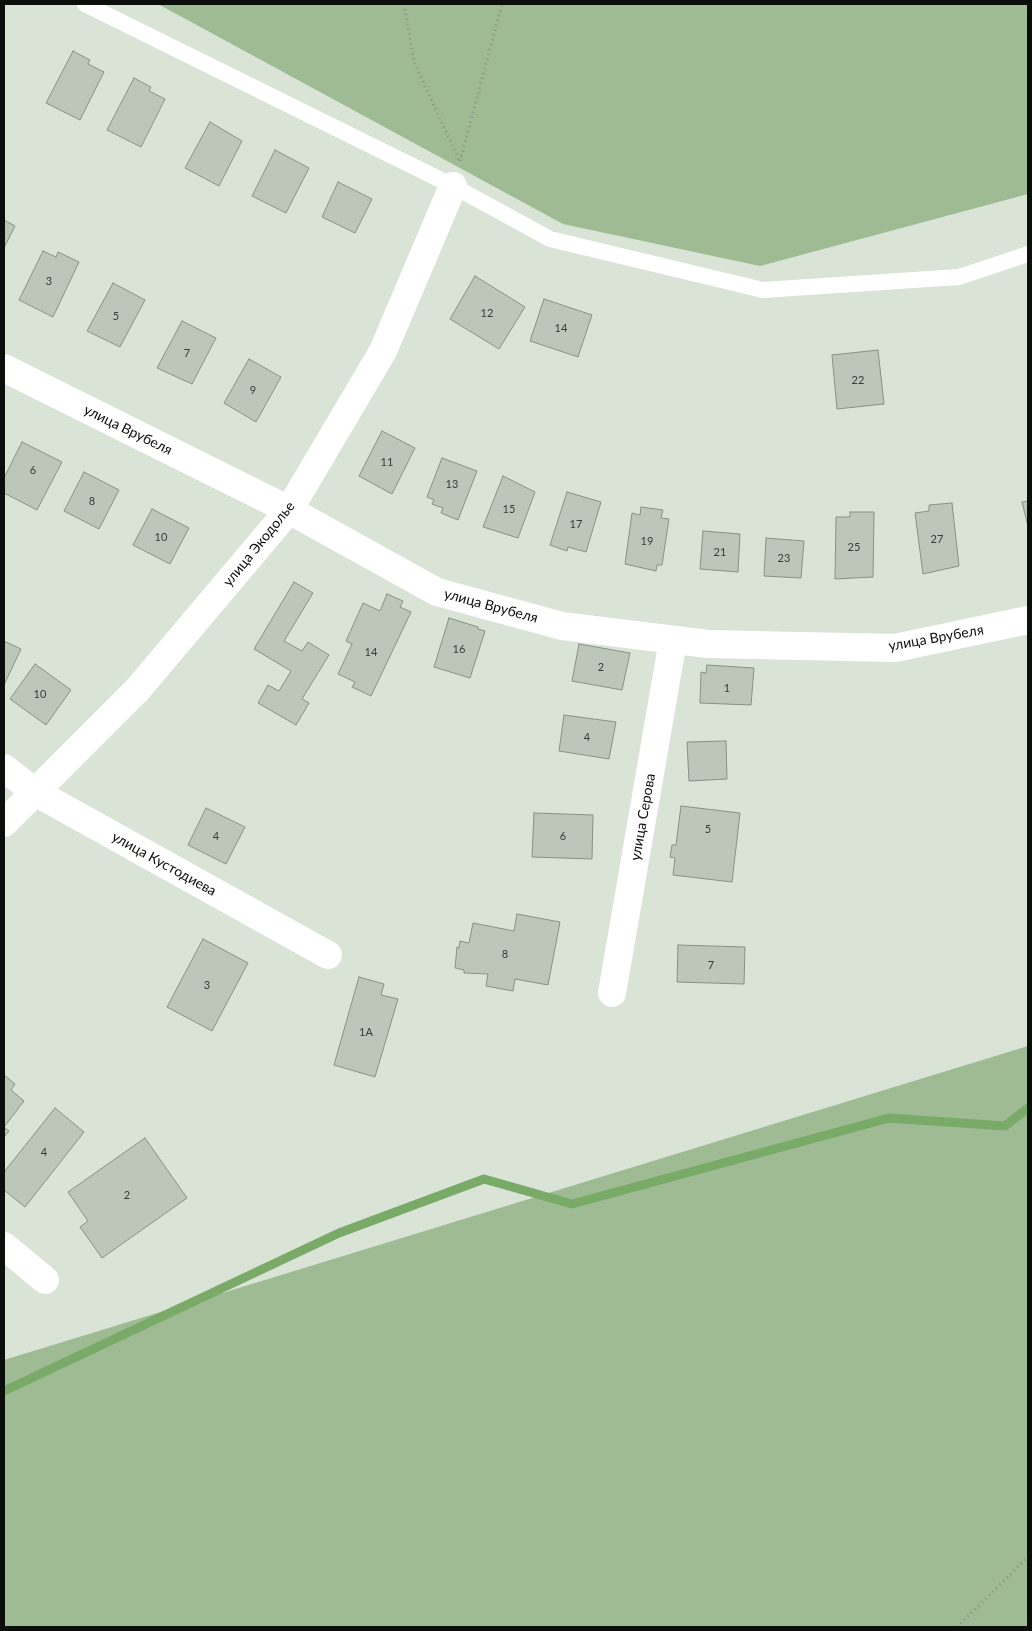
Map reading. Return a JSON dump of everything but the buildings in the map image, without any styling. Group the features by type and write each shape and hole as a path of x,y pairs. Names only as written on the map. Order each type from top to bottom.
{"street":[{"name":"улица Экодолье","path":"4,822 138,689 290,510 383,351 456,174"},
{"name":"улица Врубеля","path":"4,368 290,510 437,592 562,626 708,644 895,648 1028,620"},
{"name":"улица Серова","path":"612,993 673,640"},
{"name":"улица Кустодиева","path":"4,768 35,792 328,955"},
{"path":"4,1246 45,1280"}],"lane":[{"path":"85,4 456,174 550,239 763,290 959,276 1028,254"}],"path":[{"path":"404,4 414,62 456,174"},
{"path":"456,174 502,4"},
{"path":"957,1627 1028,1557"}],"green space":[{"path":"158,4 1028,4 1028,194 760,266 563,224"},
{"path":"1028,1046 1028,1627 4,1627 4,1360"}],"waterway":[{"path":"4,1391 339,1233 484,1179 572,1204 889,1118 1005,1126 1028,1108"}]}
